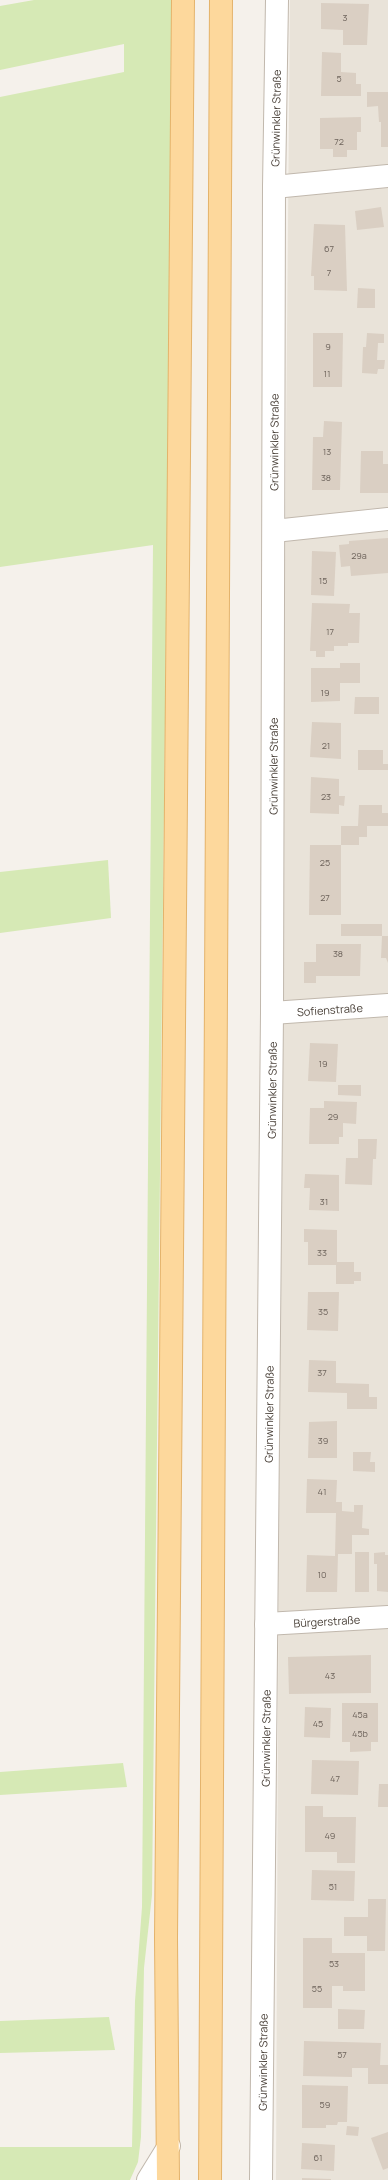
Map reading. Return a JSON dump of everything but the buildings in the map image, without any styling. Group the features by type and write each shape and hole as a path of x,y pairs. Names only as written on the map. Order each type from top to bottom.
{"main road":[{"path":"168,2180 169,2146 166,1922 183,0"},
{"path":"210,2180 221,0"}],"street":[{"name":"Grünwinkler Straße","path":"261,2180 272,1013 274,187 277,0"},
{"path":"274,187 388,176"},
{"path":"274,530 388,519"},
{"name":"Sofienstraße","path":"272,1013 388,1005"},
{"name":"Bürgerstraße","path":"266,1624 388,1617"},
{"path":"148,2180 169,2146"}],"shaded area":[{"path":"290,0 388,0 388,2180 276,2180 281,1006"}],"green space":[{"path":"34,0 173,0 152,1895 144,1968 141,2137 138,2162 130,2180 0,2180 0,2147 132,2147 135,2001 142,1907 153,545 0,567 0,97 124,72 124,44 0,70 0,6"},
{"path":"108,860 111,918 0,933 0,872"},
{"path":"123,1763 127,1787 0,1795 0,1772"},
{"path":"109,2017 115,2050 0,2053 0,2021"}]}
